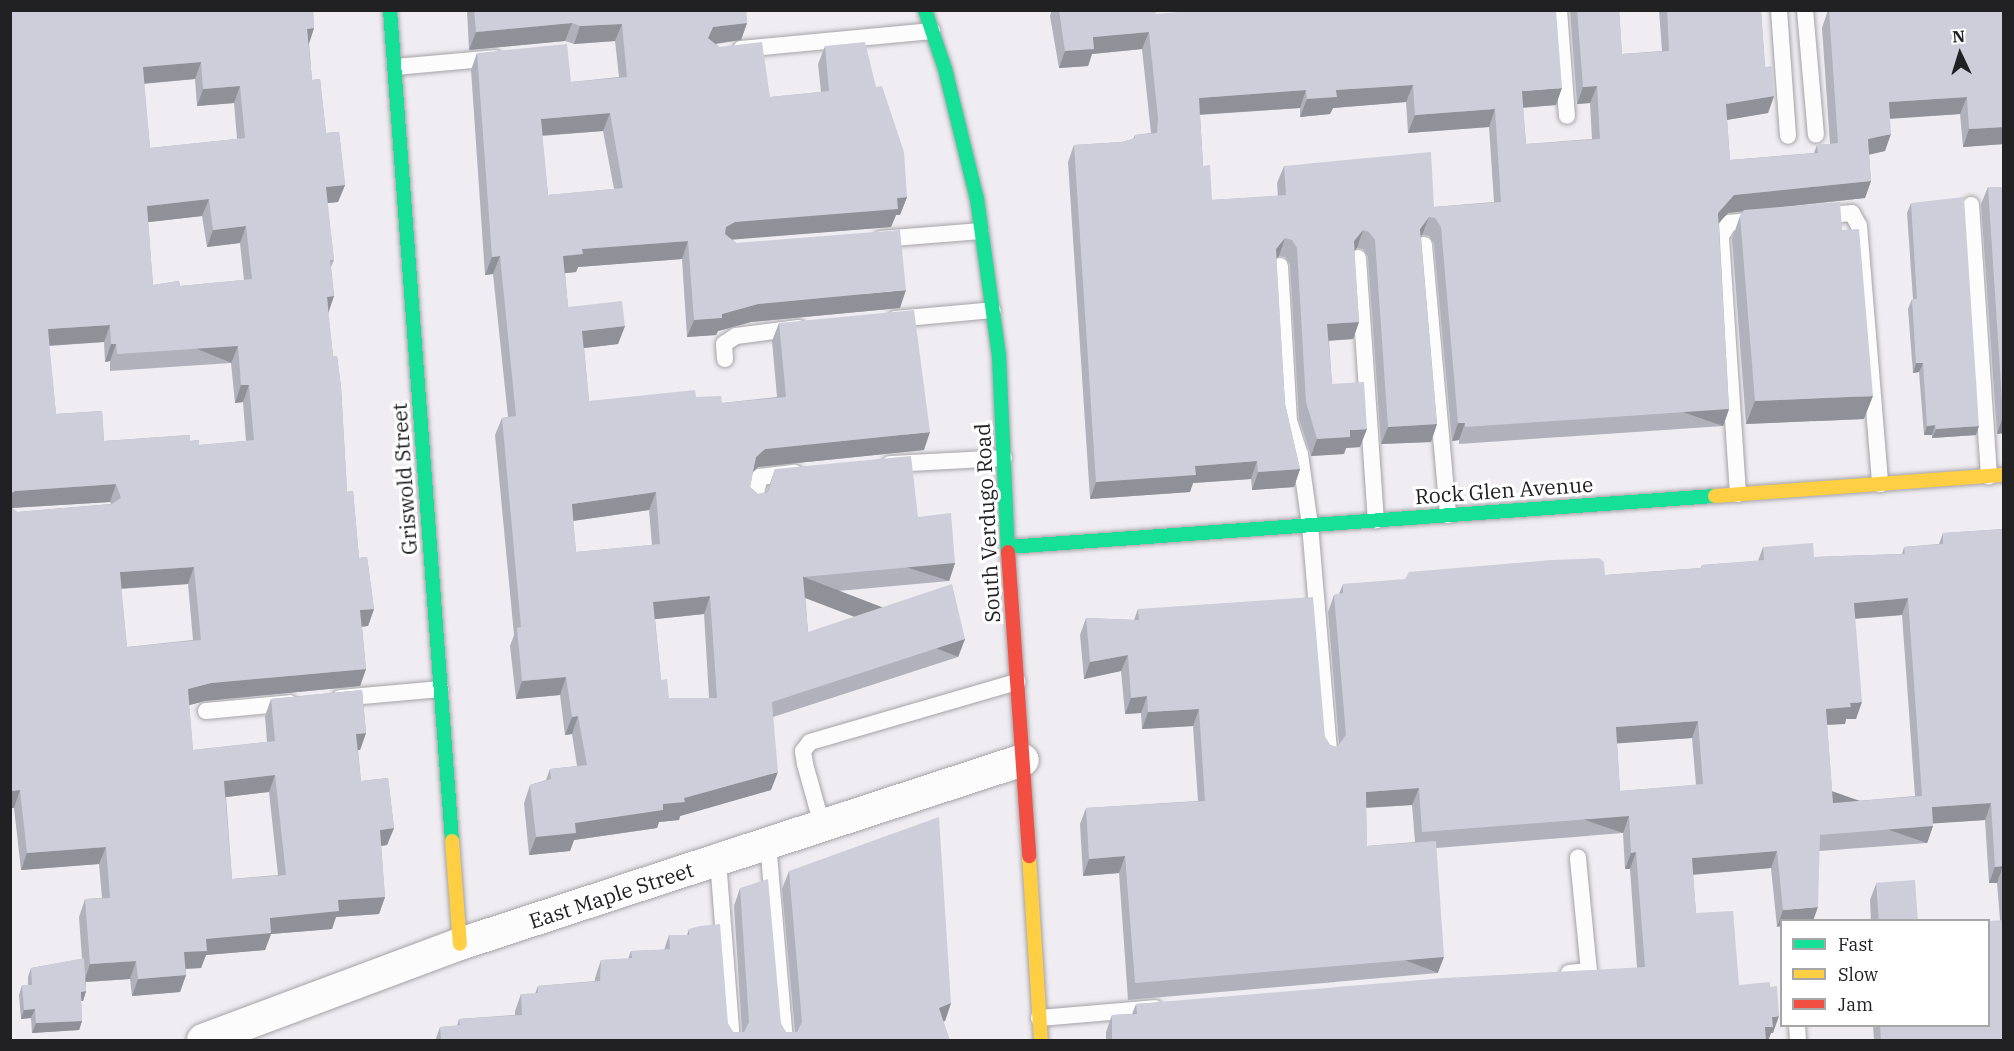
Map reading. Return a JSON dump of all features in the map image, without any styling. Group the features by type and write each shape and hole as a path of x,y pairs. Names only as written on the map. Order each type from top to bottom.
{"street":[{"name":"Griswold Street","path":"390,10 460,944"},
{"name":"South Verdugo Road","path":"925,10 947,80 981,231 993,310 1041,1041"},
{"name":"Rock Glen Avenue","path":"1008,547 1996,476"},
{"name":"East Maple Street","path":"203,1041 460,944 1023,760"}],"lane":[{"path":"1559,10 1567,116"},
{"path":"1779,10 1788,136"},
{"path":"1805,10 1816,135"},
{"path":"723,52 932,31"},
{"path":"395,67 511,56"},
{"path":"1971,205 1996,476"},
{"path":"1796,217 1852,213 1859,226 1880,484"},
{"path":"1738,494 1721,236 1729,223 1773,219"},
{"path":"859,240 981,231"},
{"path":"1424,245 1449,515"},
{"path":"1358,258 1376,520"},
{"path":"1280,266 1289,421 1300,454 1310,525 1329,753"},
{"path":"878,321 993,310"},
{"path":"725,359 724,344 736,336 821,326"},
{"path":"871,465 1004,458"},
{"path":"754,502 760,477 815,471"},
{"path":"822,825 803,751 810,742 1017,682"},
{"path":"206,711 441,689"},
{"path":"768,843 785,1041"},
{"path":"1554,974 1589,971 1578,858"},
{"path":"718,860 732,1041"},
{"path":"1040,1018 1178,1006"}],"building":[{"path":"10,10 313,10 314,28 307,29 312,80 320,79 326,133 339,132 345,185 326,187 334,260 330,260 334,296 327,297 333,356 337,356 341,387 347,492 353,491 359,558 367,557 374,609 360,610 366,669 211,683 188,689 193,750 275,741 271,699 362,690 366,733 356,734 361,781 388,778 394,828 380,830 385,897 338,900 339,911 270,918 271,933 206,939 207,951 184,952 186,975 138,979 136,961 90,964 85,899 110,898 106,847 27,853 20,790 10,791 10,507 17,512 112,504 121,498 116,484 15,491 10,494","holes":["201,62 203,89 240,86 245,138 150,148 143,67","209,199 213,230 246,226 252,279 180,286 179,281 153,285 147,206","110,325 111,344 116,344 117,354 238,346 241,385 249,385 254,440 199,445 199,440 190,441 190,435 104,441 102,411 56,414 48,329","194,567 201,640 127,647 120,572","275,775 286,875 232,879 224,781"]},
{"path":"474,10 746,10 747,23 713,27 708,38 719,47 762,42 770,97 829,91 825,46 865,42 876,87 882,86 904,152 907,197 897,198 898,209 735,222 726,227 725,234 736,243 900,230 906,290 758,304 722,314 722,318 694,320 688,241 582,249 583,254 563,256 568,307 622,301 625,326 582,331 589,401 695,390 696,397 721,396 722,403 786,397 779,323 914,310 930,432 765,449 756,457 750,487 758,494 768,492 775,469 911,456 918,517 951,513 955,563 803,577 808,632 952,584 965,639 772,702 778,772 684,798 685,802 663,804 663,810 575,823 576,833 536,837 530,785 551,779 550,769 587,765 578,716 572,717 566,677 522,681 517,628 521,627 502,418 516,416 500,256 492,257 477,53 567,44 571,82 627,77 622,24 580,26 572,23 476,32","holes":["610,113 623,188 548,195 541,119","656,492 660,544 576,552 572,504","710,596 717,698 669,698 667,679 661,680 653,602"]},
{"path":"1059,10 1156,10 1155,14 1201,10 1556,10 1562,88 1522,91 1526,144 1600,139 1597,86 1583,87 1577,10 1619,10 1622,54 1669,51 1667,10 1761,10 1765,67 1772,66 1774,96 1726,104 1730,160 1818,153 1817,145 1838,143 1829,10 2004,10 2004,127 1969,129 1967,97 1889,102 1891,134 1868,139 1871,181 1734,195 1718,213 1729,409 1465,427 1465,423 1458,423 1441,227 1435,218 1429,217 1420,229 1437,424 1388,427 1375,240 1369,232 1363,230 1354,241 1359,322 1327,324 1332,384 1364,382 1367,429 1350,430 1350,437 1317,439 1306,402 1297,248 1292,240 1285,238 1276,249 1285,404 1300,469 1258,472 1257,461 1195,466 1196,475 1096,482 1074,145 1122,142 1135,138 1135,135 1157,133 1158,118 1149,32 1093,37 1094,49 1065,51","holes":["1413,85 1415,115 1495,109 1501,202 1434,207 1431,152 1284,166 1286,195 1212,200 1210,165 1203,166 1199,98 1306,90 1307,99 1337,97 1336,90"]},
{"path":"1988,187 2004,187 2003,416"},
{"path":"1964,197 1979,426 1936,429 1935,425 1927,426 1923,363 1916,363 1912,299 1917,299 1911,203"},
{"path":"1840,202 1842,230 1859,229 1873,396 1755,401 1740,216 1744,210"},
{"path":"2004,529 2004,876 2003,866 1995,867 1991,803 1932,807 1933,826 1820,835 1818,907 1783,910 1777,851 1692,858 1696,913 1733,911 1739,985 1770,982 1770,987 1777,986 1779,1016 1772,1017 1773,1027 1765,1027 1766,1041 1112,1041 1112,1015 1137,1014 1136,1004 1445,978 1645,967 1636,852 1631,853 1629,816 1422,832 1419,788 1366,792 1367,846 1436,841 1444,957 1135,983 1125,856 1089,859 1086,808 1205,801 1199,709 1148,712 1147,696 1131,698 1128,655 1090,662 1086,618 1139,620 1138,609 1313,597 1325,737 1330,745 1337,747 1346,735 1334,595 1343,593 1343,584 1405,579 1409,572 1552,560 1599,558 1604,562 1605,575 1702,568 1702,565 1764,560 1763,547 1813,543 1814,557 1905,554 1904,547 1943,544 1943,533","holes":["1908,598 1922,796 1833,803 1826,709 1851,707 1850,703 1862,702 1854,603","1698,721 1703,784 1620,791 1616,727"]},
{"path":"939,817 951,1003 939,1008 950,1041 441,1041 440,1027 460,1025 459,1019 522,1015 521,994 538,993 538,986 600,981 601,960 632,958 631,951 670,949 669,935 689,935 689,929 720,924 728,1024 733,1032 744,1032 749,1022 740,888 768,879 781,1024 786,1032 797,1032 802,1022 789,871"},
{"path":"1915,880 1918,919 1879,919 1876,883"},
{"path":"2004,920 2004,1041 1881,1041 1880,1027 1990,1027 1990,921"},
{"path":"84,958 86,991 81,992 82,1021 36,1023 35,1009 24,1010 22,985 32,985 31,968"}],"traffic: fast":[{"path":"390,10 452,841"},
{"path":"925,10 945,69 977,199 999,356 1008,552"},
{"path":"1008,547 1715,496"}],"traffic: slow":[{"path":"1715,496 2004,475"},
{"path":"452,841 460,944"},
{"path":"1029,856 1041,1040"}],"traffic: jam":[{"path":"1008,552 1029,856"}]}
